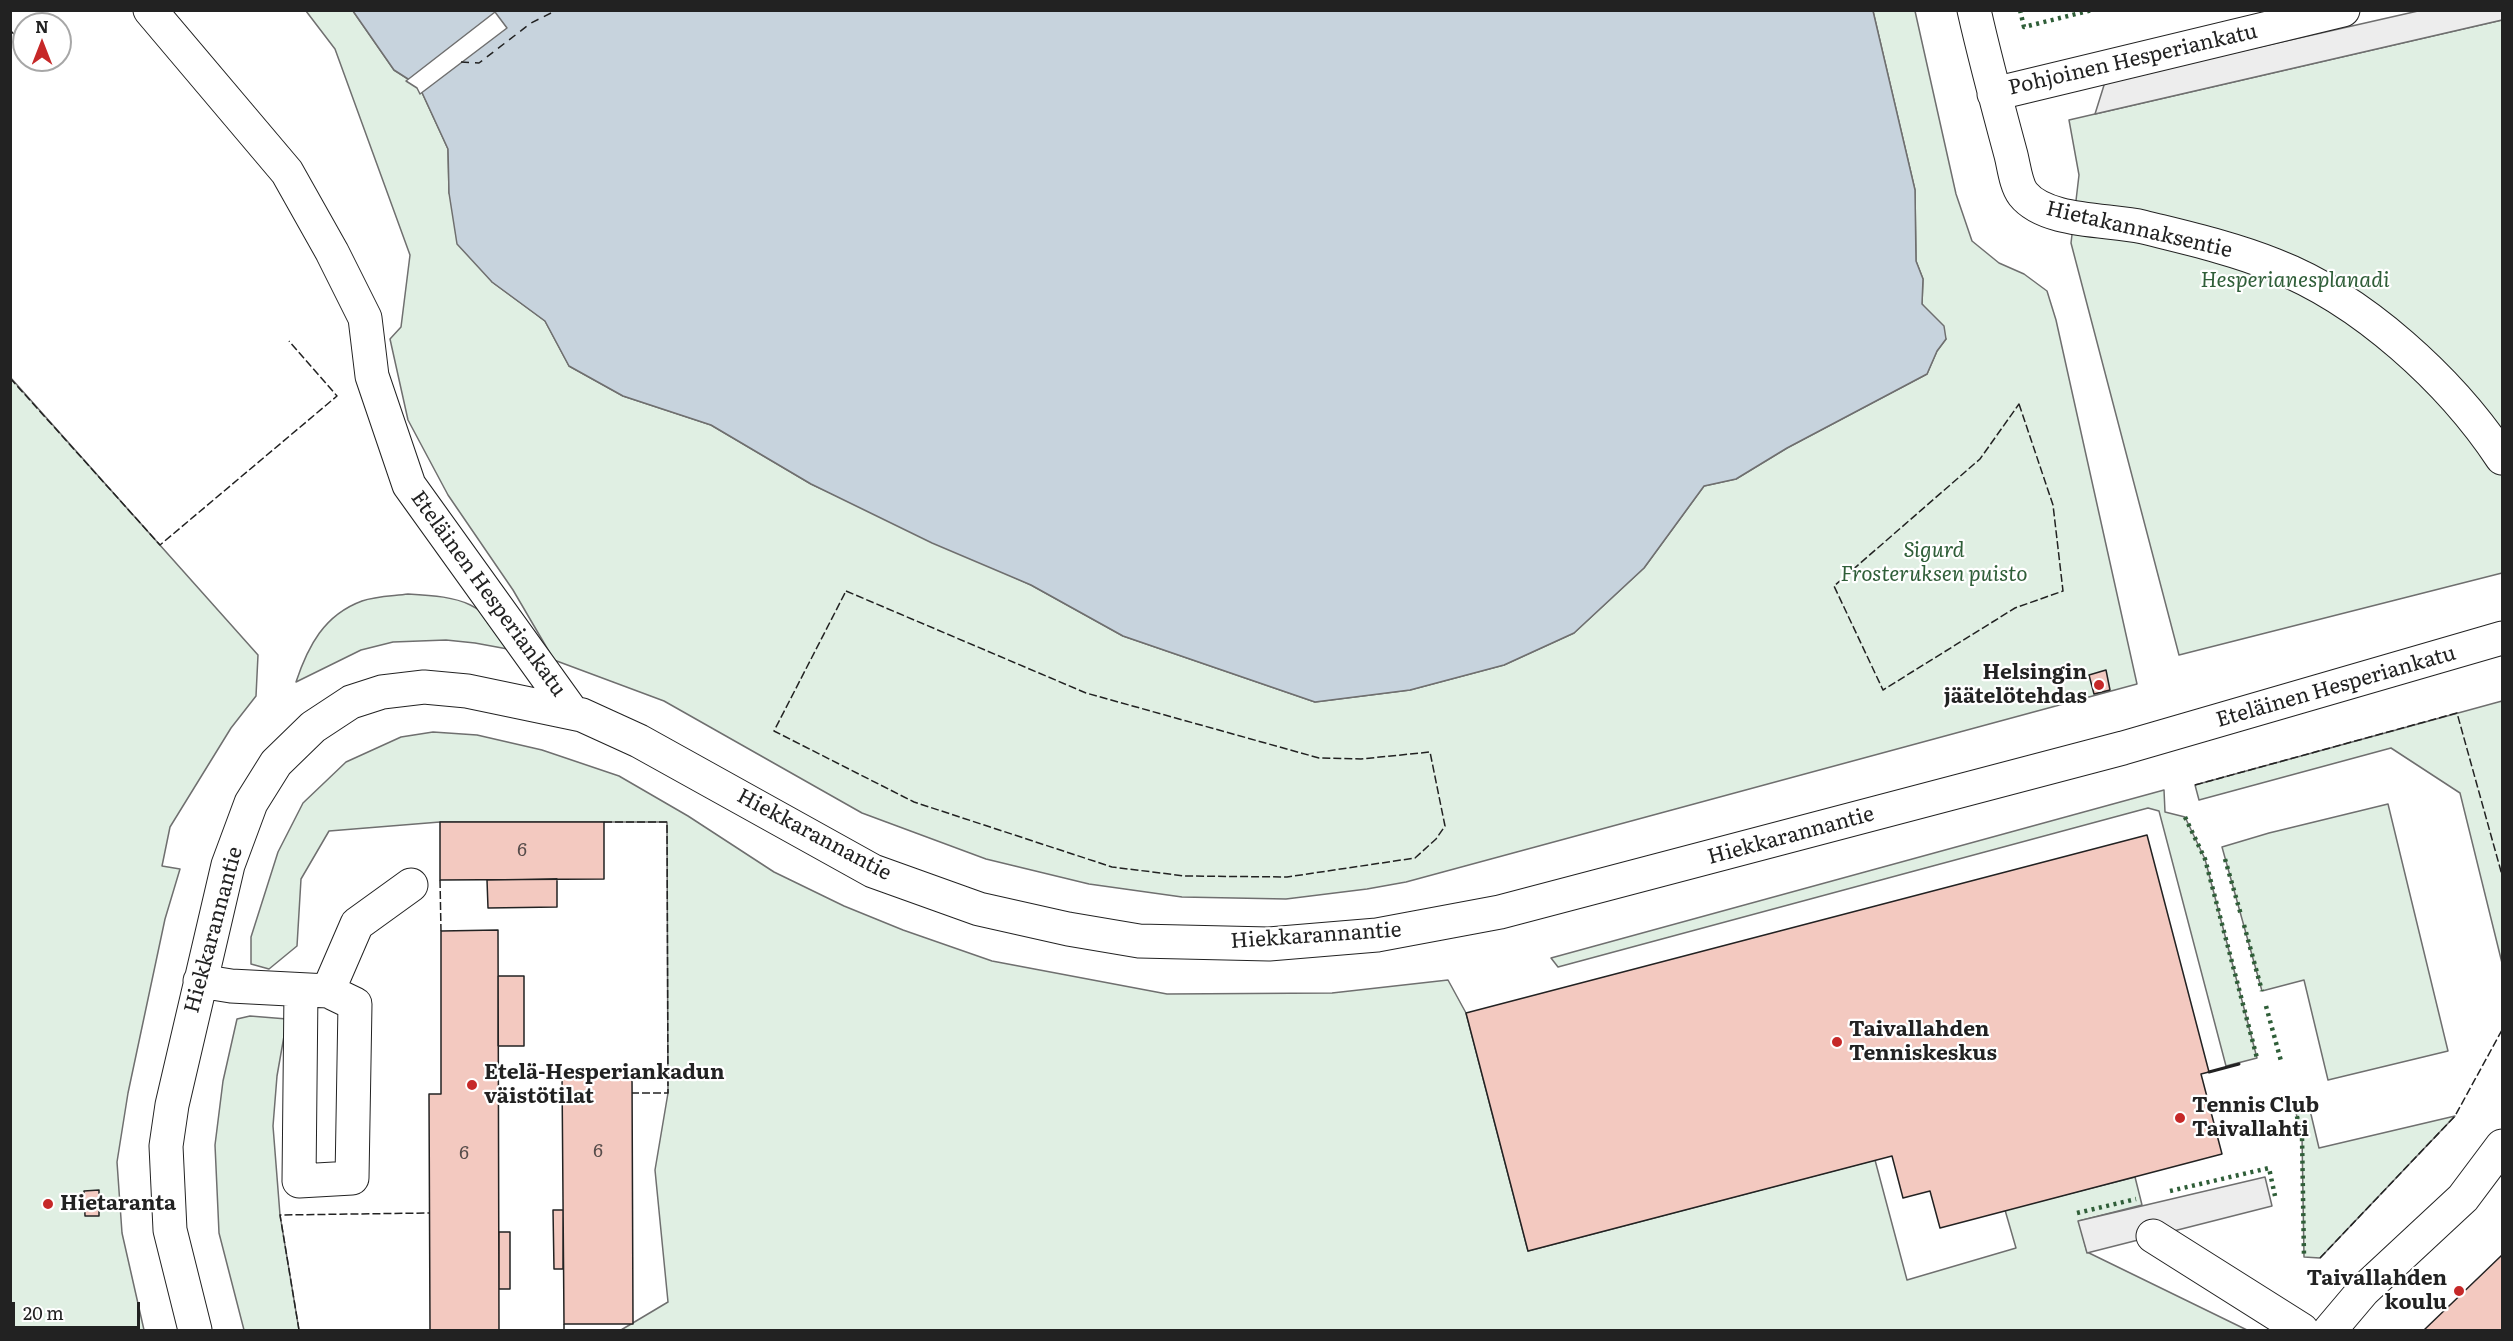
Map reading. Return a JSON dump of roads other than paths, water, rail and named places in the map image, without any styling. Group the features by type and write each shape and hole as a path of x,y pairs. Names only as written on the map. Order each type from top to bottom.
{"street":[{"name":"Eteläinen Hesperiankatu","path":"150,10 287,172 332,252 365,318 372,376 409,485 572,712"},
{"name":"Hietakannaksentie","path":"1974,10 1994,94 2022,193 2037,207 2059,214 2140,226 2207,244 2275,265 2331,294 2390,336 2440,381 2481,427 2502,458"},
{"name":"Pohjoinen Hesperiankatu","path":"1994,94 2343,10"},
{"name":"Eteläinen Hesperiankatu","path":"2168,735 2502,638"},
{"name":"Hiekkarannantie","path":"195,1330 170,1230 166,1146 171,1105 228,865 251,803 276,763 313,727 351,702 382,692 424,687 467,691 572,712 620,731 873,871 979,909 1068,929 1139,941 1269,944 1377,935 1500,912 2168,735"},
{"path":"200,981 231,986 315,990 355,1004 352,1178 299,1181 315,990 357,924 411,885"},
{"path":"2330,1330 2363,1291 2463,1198 2502,1146"},
{"path":"2153,1236 2302,1330"}],"place":[{"name":"Helsingin jäätelötehdas","path":"2099,685"},
{"name":"Taivallahden Tenniskeskus","path":"1837,1042"},
{"name":"Etelä-Hesperiankadun väistötilat","path":"472,1085"},
{"name":"Tennis Club Taivallahti","path":"2180,1118"},
{"name":"Hietaranta","path":"48,1204"},
{"name":"Taivallahden koulu","path":"2459,1291"}],"park label":[{"name":"Hesperianesplanadi","path":"2295,281"},
{"name":"Sigurd Frosteruksen puisto","path":"1934,563"}]}
